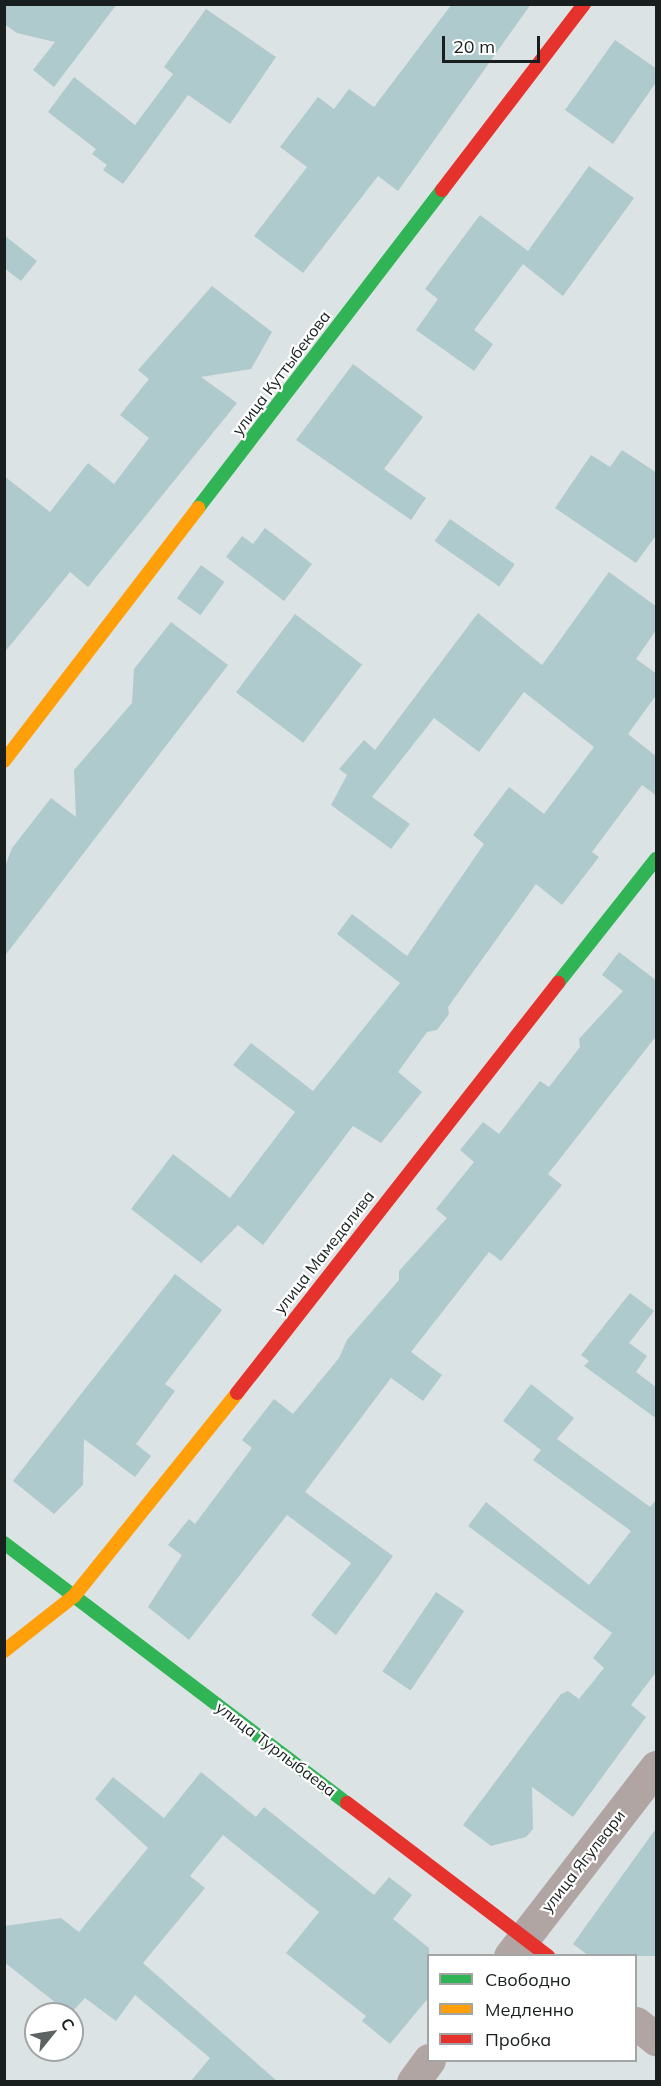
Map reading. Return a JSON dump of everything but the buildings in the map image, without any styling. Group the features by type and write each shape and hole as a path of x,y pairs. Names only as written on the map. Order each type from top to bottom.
{"street":[{"name":"улица Куттыбекова","path":"4,761 584,4"},
{"name":"улица Мамедалива","path":"4,1651 74,1596 657,859"},
{"name":"улица Турлыбаева","path":"4,1543 527,1949"},
{"name":"улица Ягулвари","path":"527,1949 657,1767"},
{"path":"637,2024 657,2039"},
{"path":"413,2082 428,2062"}],"traffic: fast":[{"path":"198,508 442,190"},
{"path":"558,983 656,859"},
{"path":"4,1543 347,1803"}],"traffic: slow":[{"path":"4,761 198,508"},
{"path":"4,1651 74,1596 237,1393"}],"traffic: jam":[{"path":"442,190 584,4"},
{"path":"237,1393 558,983"},
{"path":"347,1803 545,1954"}]}
